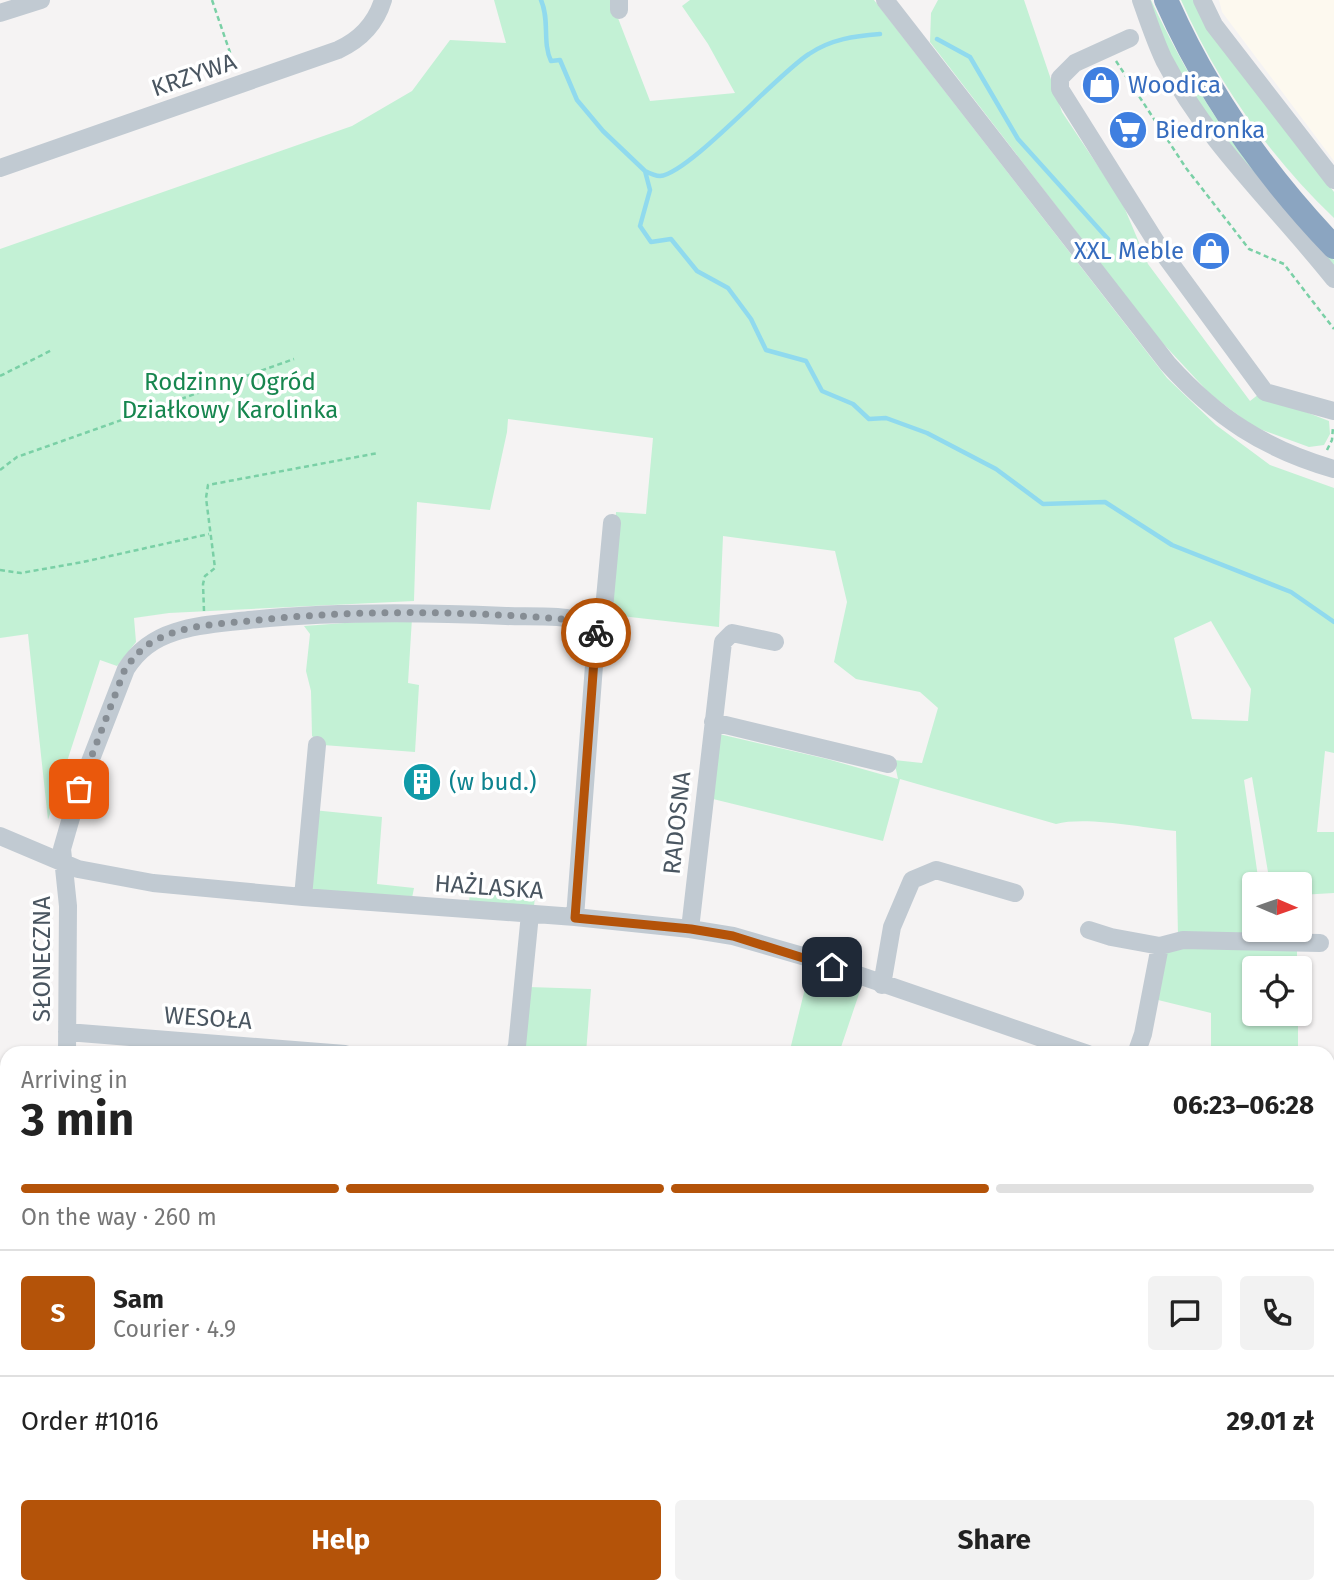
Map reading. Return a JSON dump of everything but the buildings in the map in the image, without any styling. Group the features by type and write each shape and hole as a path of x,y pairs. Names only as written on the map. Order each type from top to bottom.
{"highway":[{"path":"1166,0 1204,77 1238,129 1273,176 1334,247"},
{"path":"1273,176 1334,230"}],"street":[{"path":"0,13 41,0"},
{"name":"KRZYWA","path":"0,168 348,46 374,21 383,0"},
{"path":"885,0 1168,364 1189,387 1209,406 1251,436 1293,457 1334,469"},
{"path":"1141,0 1164,59 1207,127 1245,176 1334,279"},
{"path":"1202,0 1214,24 1334,180"},
{"path":"1130,38 1075,64 1060,78 1060,89 1163,253 1265,392 1330,409"},
{"path":"575,918 596,639 593,628 604,609 612,523"},
{"name":"SŁONECZNA","path":"67,1046 68,906 62,849 79,789 125,669 139,651 156,639 205,625 285,617 443,613 575,620 593,628"},
{"name":"RADOSNA","path":"691,929 723,642 732,633 775,642"},
{"path":"713,722 888,764"},
{"path":"303,897 317,745"},
{"name":"HAŻLASKA","path":"0,836 64,864 144,882 575,918 691,929 733,936 766,944 1064,1046"},
{"path":"882,985 892,927 912,880 936,870 1015,892"},
{"path":"517,1046 530,914"},
{"path":"1089,930 1160,946 1183,940 1320,943"},
{"path":"1139,1046 1160,946"},
{"name":"WESOŁA","path":"67,1032 244,1046"}],"path":[{"path":"212,0 242,84"},
{"path":"1109,47 1160,132 1233,229 1249,249 1284,264 1334,329"},
{"path":"0,376 52,350"},
{"path":"0,470 18,457 294,359"},
{"path":"1320,451 1328,450 1332,440 1333,420 1324,416 1330,409"},
{"path":"205,625 203,584 205,576 215,568 206,498 208,485 212,482 378,453"},
{"path":"0,570 21,573 211,533"}],"shaded area":[{"path":"1219,0 1334,0 1334,161 1222,12"}],"green space":[{"name":"Rodzinny Ogród Działkowy Karolinka","path":"494,0 611,0 650,101 735,93 708,44 682,6 690,0 874,0 1167,378 1216,425 1270,465 1334,488 1334,753 1325,751 1317,832 1334,832 1334,893 1312,894 1312,872 1268,872 1252,777 1244,780 1257,872 1242,872 1242,937 1178,937 1176,831 1083,821 1056,824 900,779 883,841 713,799 719,734 898,779 894,760 922,763 938,708 920,692 856,679 834,662 847,602 835,551 723,536 719,627 612,615 616,512 646,514 653,438 508,419 490,510 417,502 414,601 169,613 134,618 136,642 117,666 100,660 48,820 28,634 0,638 0,249 352,126 412,91 450,40 506,43","holes":["1211,621 1251,689 1248,721 1192,719 1174,638"]},
{"path":"938,0 1024,0 1062,112 1122,202 1148,264 1250,401 1259,394 1329,421 1330,434 1324,445 1309,447 1254,427 1210,394 1157,337 930,42 931,13"},
{"path":"1146,0 1151,0 1188,72 1230,139 1278,201 1334,260 1334,272 1249,175 1170,62"},
{"path":"1181,0 1194,0 1203,20 1334,192 1334,218 1288,169 1228,89"},
{"path":"412,618 408,683 419,685 415,752 323,745 312,736 311,691 306,671 310,634 304,626"},
{"path":"313,810 382,817 377,884 414,888 412,898 310,890"},
{"path":"470,893 535,897 534,906 469,902"},
{"path":"1178,948 1297,948 1297,956 1242,956 1242,1026 1298,1026 1298,1046 1211,1046 1211,1013 1154,999 1165,952"},
{"path":"810,968 862,985 841,1046 791,1046"},
{"path":"528,987 591,989 587,1046 521,1046"}],"waterway":[{"path":"541,0 551,61 560,60 577,100 603,131 645,171 650,190 640,226 651,242 671,239 697,271 728,288 751,319 766,350 806,361 822,391 853,404 869,419 886,418 927,433 996,469 1043,504 1105,502 1172,545 1291,592 1334,622"},
{"path":"645,171 660,176 674,171 712,141 795,65 817,49 843,39 880,34"},
{"path":"937,39 970,57 1018,139 1108,239"}],"way so far":[{"path":"79,789 125,669 139,651 156,639 176,632 205,625 285,617 443,613 575,620 590,625 596,633"}],"place":[{"name":"Woodica","path":"1101,85"},
{"name":"Biedronka","path":"1128,130"},
{"name":"XXL Meble","path":"1211,251"},
{"name":"(w bud.)","path":"422,782"}],"route":[{"path":"596,633 575,918 691,929 733,936 766,944 832,967"}]}
